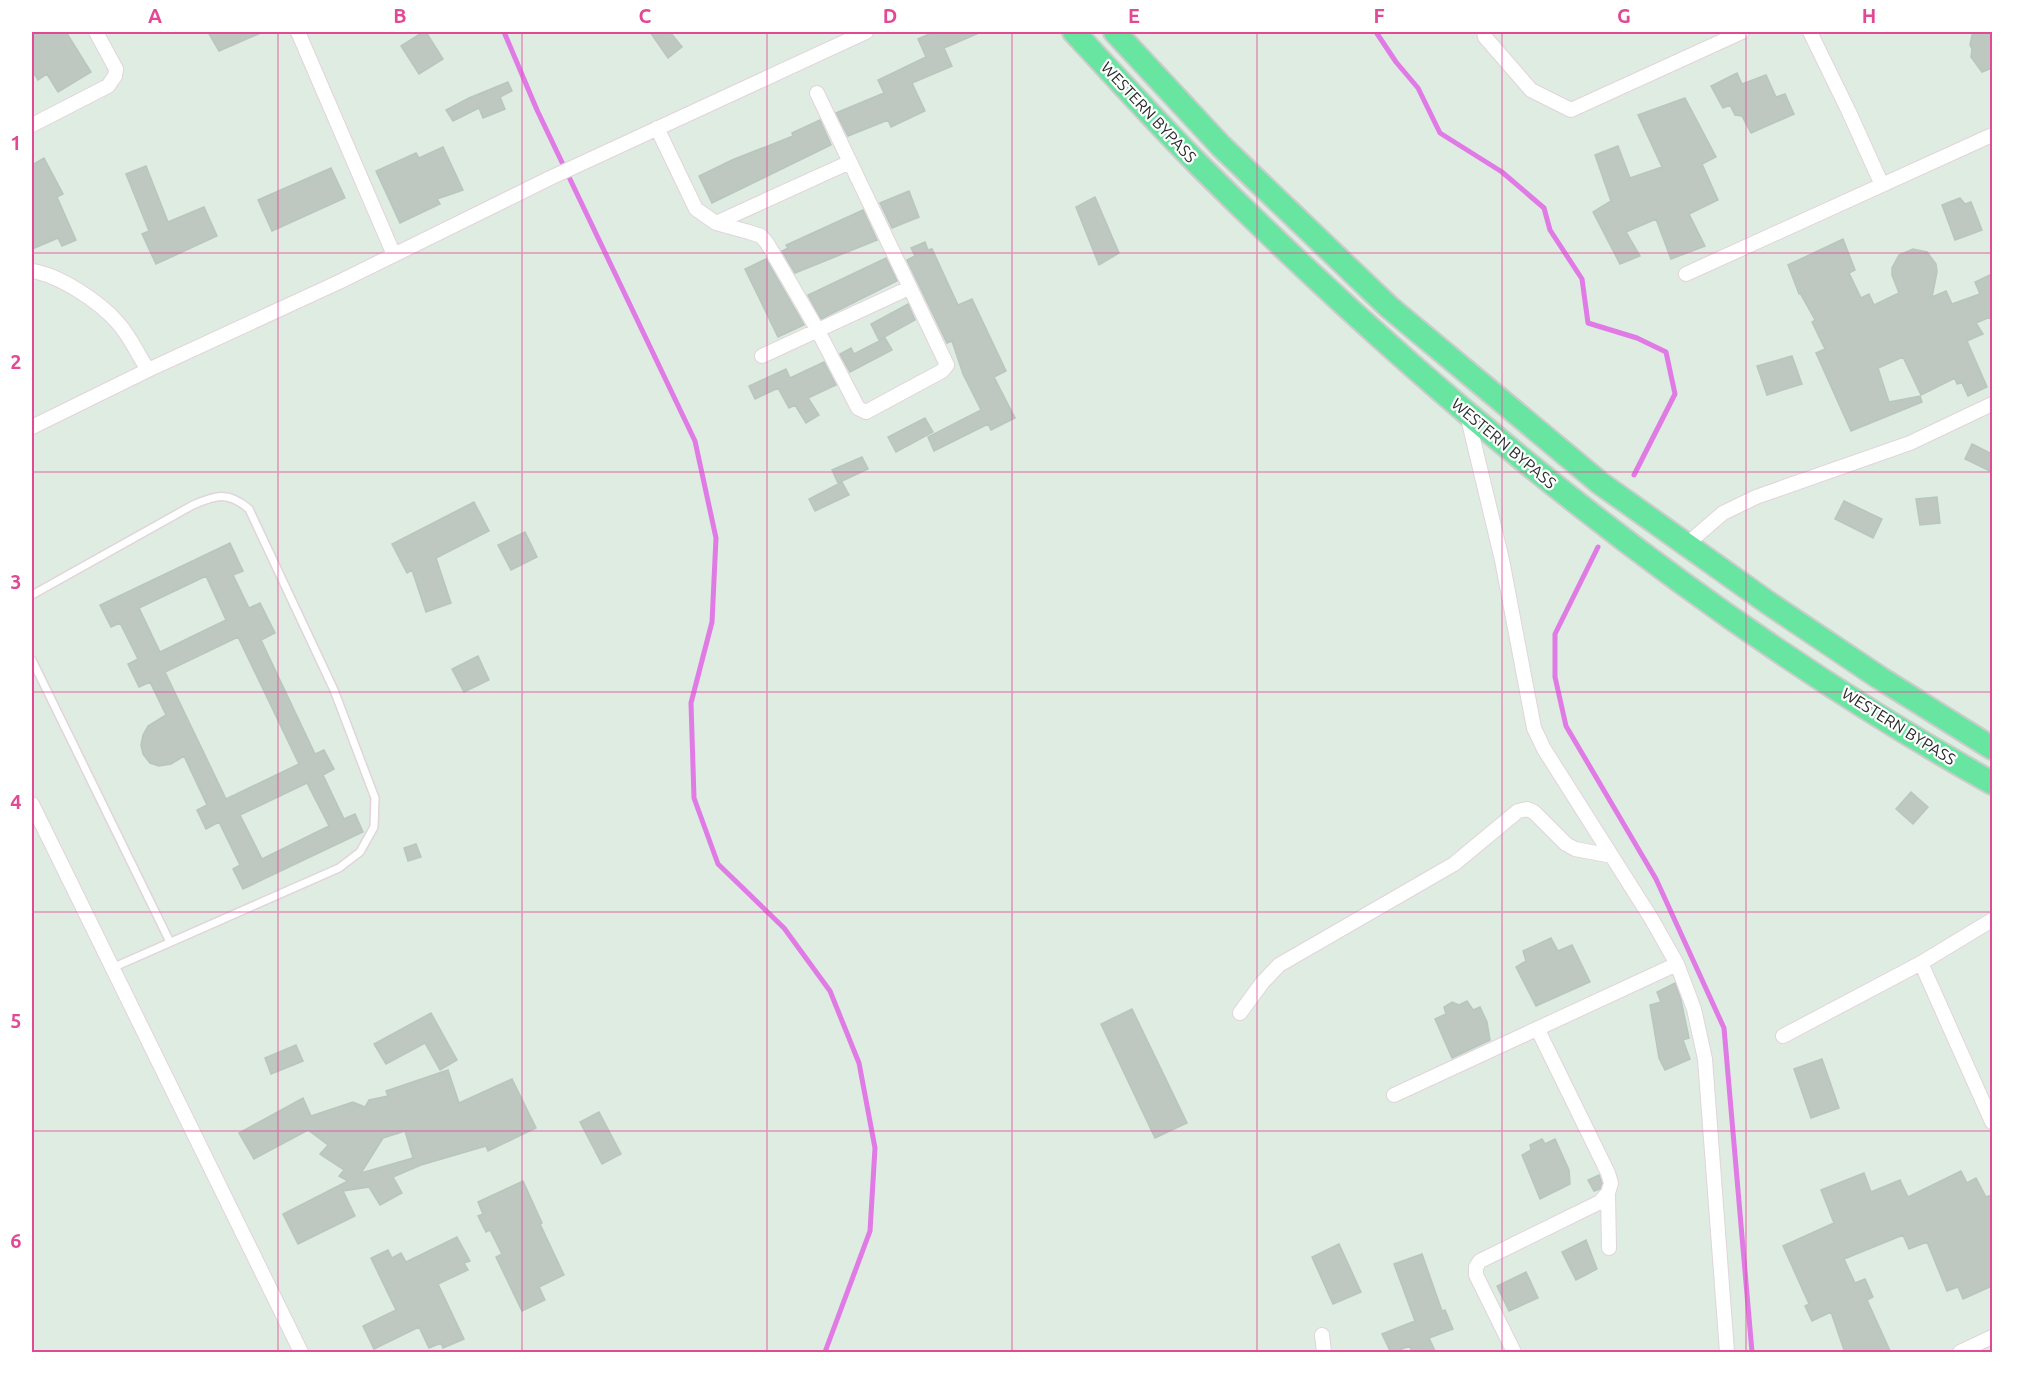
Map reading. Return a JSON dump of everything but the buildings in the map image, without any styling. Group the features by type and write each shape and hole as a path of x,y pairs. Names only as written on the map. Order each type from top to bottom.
{"main road":[{"name":"WESTERN BYPASS","path":"1074,32 1200,166 1368,327 1587,511 1750,631 1865,706 1992,783"},
{"name":"WESTERN BYPASS","path":"1115,32 1221,146 1389,307 1600,483 1767,602 1880,678 1992,748"}],"street":[{"path":"32,125 112,82 116,69 96,32"},
{"path":"297,32 394,255"},
{"path":"32,427 657,128 866,32"},
{"path":"1484,32 1485,37 1531,90 1571,110 1742,32"},
{"path":"1810,32 1882,185"},
{"path":"657,128 696,209 705,218 760,236 767,243 817,329 858,408 862,411 871,410 942,371 947,364 817,93"},
{"path":"1686,274 1992,135"},
{"path":"716,223 850,162"},
{"path":"32,271 56,277 107,311 119,324 147,370"},
{"path":"762,356 909,288"},
{"path":"1687,544 1723,513 1756,497 1910,443 1992,404"},
{"path":"1467,412 1502,560 1534,728 1544,749 1677,964 1694,1009 1705,1059 1727,1353"},
{"path":"32,804 301,1353"},
{"path":"1240,1013 1262,983 1279,965 1454,864 1518,812 1527,809 1534,812 1566,844 1575,849 1612,856"},
{"path":"1783,1036 1921,963 1992,920"},
{"path":"1921,963 1992,1122"},
{"path":"1395,1095 1677,964"},
{"path":"1538,1030 1608,1173 1611,1183 1608,1192 1609,1248"},
{"path":"1514,1353 1476,1275 1476,1268 1480,1261 1600,1202 1608,1192"},
{"path":"1322,1335 1324,1353"},
{"path":"1960,1353 1992,1337"}],"lane":[{"path":"32,595 193,505 211,497 225,496 240,501 249,509 334,690 375,798 374,827 360,852 339,868 112,968"},
{"path":"32,660 170,942"}],"waterway":[{"path":"504,32 537,110 695,441 716,538 712,622 691,703 694,798 718,864 784,928 830,991 859,1063 875,1148 870,1231 825,1352"},
{"path":"1376,32 1396,62 1418,88 1440,133 1502,172 1544,208 1550,230 1582,279 1588,323 1637,338 1666,352 1675,394 1634,475"},
{"path":"1598,547 1555,634 1555,677 1566,726 1656,879 1724,1028 1752,1352"}]}
